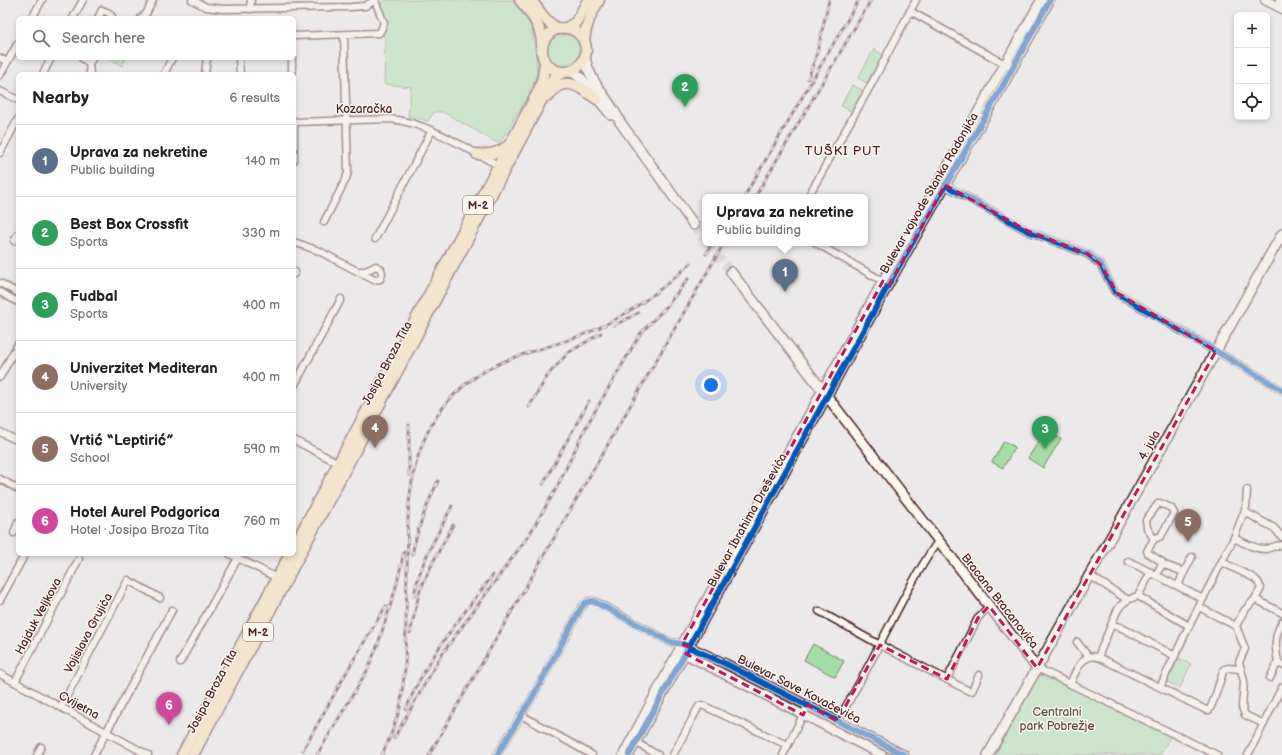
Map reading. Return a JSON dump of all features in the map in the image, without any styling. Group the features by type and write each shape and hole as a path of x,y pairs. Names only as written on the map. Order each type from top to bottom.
{"main road":[{"path":"520,0 538,25 542,45"},
{"path":"532,0 549,22 555,27 577,32 586,47 586,66 593,81 616,112 620,122 694,225"},
{"path":"542,45 549,34 576,22 588,0"},
{"path":"584,42 588,20 599,0"},
{"name":"M-2","path":"542,45 545,61"},
{"name":"M-2","path":"567,72 580,65 585,58"},
{"path":"545,61 553,69 574,73 581,78 610,114 620,122"},
{"name":"Josipa Broza Tita","path":"502,167 510,144 539,90 543,77 545,61"},
{"name":"Josipa Broza Tita","path":"296,555 502,167 555,77 567,72"},
{"path":"535,113 545,103 554,90 564,84 573,84 597,99"},
{"path":"477,154 494,154 510,144"},
{"name":"4. jula","path":"988,755 1282,234"},
{"name":"Bracana Bracanovića","path":"731,272 1036,668"},
{"name":"Josipa Broza Tita","path":"296,543 342,466"},
{"name":"Josipa Broza Tita","path":"182,755 289,556"},
{"name":"Josipa Broza Tita","path":"192,755 295,556"}],"street":[{"path":"33,16 42,0"},
{"path":"74,16 83,0"},
{"path":"144,16 153,0"},
{"path":"192,0 211,9 351,7 365,6 376,1 384,23 381,30 375,34 296,36"},
{"path":"250,9 251,0"},
{"path":"810,194 872,83 916,0"},
{"name":"Bulevar vojvode Stanka Radonjića","path":"824,394 1008,66 1041,0"},
{"name":"Bulevar vojvode Stanka Radonjića","path":"886,283 1001,89 1008,66 1050,0"},
{"path":"1265,0 1282,9"},
{"path":"99,16 102,10 109,13 111,16"},
{"path":"910,11 1008,66"},
{"path":"324,222 347,176 344,35"},
{"path":"0,75 16,46"},
{"path":"0,58 7,62"},
{"path":"45,72 50,60"},
{"path":"90,60 90,72"},
{"path":"165,72 171,60"},
{"path":"206,72 207,60"},
{"path":"239,60 240,72"},
{"path":"292,60 292,72"},
{"path":"0,91 16,99"},
{"name":"Kozaračka","path":"296,121 390,119 404,121 432,130 502,167"},
{"path":"0,153 16,124"},
{"path":"375,239 432,130"},
{"path":"945,185 1028,231 1088,254 1101,265 1117,293 1282,390"},
{"path":"14,241 16,238"},
{"path":"296,243 319,251 358,271"},
{"path":"821,246 886,283"},
{"path":"0,283 16,292"},
{"path":"0,292 16,301"},
{"path":"296,382 341,298"},
{"path":"0,377 16,348"},
{"name":"Bulevar Ibrahima Dreševića","path":"633,742 824,394"},
{"path":"0,432 16,440"},
{"path":"297,443 342,466"},
{"path":"0,479 16,488"},
{"path":"1160,687 1234,538 1245,512 1247,490"},
{"path":"1154,539 1147,528 1146,520 1160,503 1171,508 1174,513 1162,536 1154,539 1147,551 1162,562 1162,564 1181,571 1183,574"},
{"path":"1245,512 1274,528 1282,537"},
{"path":"14,533 16,528"},
{"path":"1234,538 1262,549 1282,546"},
{"path":"837,721 938,541"},
{"path":"0,600 23,556"},
{"path":"234,556 277,578"},
{"path":"1178,586 1192,557"},
{"path":"180,662 238,558"},
{"name":"Hajduk Veljkova","path":"15,682 80,559"},
{"path":"1128,561 1203,599"},
{"path":"1222,562 1254,578 1258,582 1260,588 1255,599 1244,612 1236,626"},
{"path":"1098,657 1111,624 1121,604 1138,596 1162,564"},
{"path":"1089,576 1128,600"},
{"name":"Vojislava Grujića","path":"61,707 128,580 160,598"},
{"path":"1138,596 1189,626"},
{"path":"1255,599 1282,613"},
{"path":"498,755 585,603 593,601 596,602 684,649"},
{"path":"947,680 978,618 989,606"},
{"path":"1199,607 1236,626 1245,648 1239,662 1244,681 1242,711 1245,715 1264,724"},
{"path":"94,755 172,610"},
{"path":"819,611 880,645 970,691 979,676"},
{"path":"1270,678 1280,664 1275,647 1278,629 1282,622"},
{"path":"1111,624 1120,627 1175,656"},
{"path":"1077,642 1088,656 1098,657 1206,710 1209,710 1213,706 1216,691 1224,669 1241,669"},
{"name":"Bulevar Save Kovačevića","path":"684,649 726,664 904,755"},
{"name":"Bulevar Save Kovačevića","path":"684,649 804,714 869,752 882,755"},
{"path":"1070,684 1081,662 1088,656"},
{"name":"Bracana Bracanovića","path":"1036,668 1217,755"},
{"name":"Cvijetna","path":"0,674 148,755"},
{"path":"1248,755 1282,687"},
{"path":"673,755 699,706 702,705 788,745"},
{"path":"783,755 808,705"},
{"path":"521,715 592,755"},
{"path":"623,755 633,742"},
{"path":"629,755 633,742"},
{"path":"633,742 658,755"},
{"path":"37,755 41,747"}],"highlighted area":[{"path":"945,185 1028,231 1088,254 1101,265 1117,293 1216,351 1037,668 989,606 978,618 947,679 880,645 837,721 808,705 803,715 686,654 689,647 682,644 883,281 889,285"}],"green space":[{"path":"386,0 513,0 532,28 537,73 530,93 499,144 443,112 434,112 428,121 408,116 411,87 384,84 385,43 379,5"},
{"path":"564,32 574,35 579,40 582,50 579,60 574,65 564,68 554,65 549,60 546,50 549,40 554,35"},
{"path":"874,49 883,55 867,83 858,78"},
{"path":"112,60 125,60 122,66"},
{"path":"852,85 864,91 853,112 841,106"},
{"path":"1046,430 1061,439 1043,468 1028,458"},
{"path":"1004,441 1015,447 1003,468 992,462"},
{"path":"813,644 844,661 835,677 804,660"},
{"path":"704,657 792,700 790,703 703,659"},
{"path":"1178,658 1191,664 1180,688 1167,682"},
{"name":"Centralni park Pobrežje","path":"1041,675 1049,675 1171,735 1160,755 995,755 1037,678"},
{"path":"825,718 897,755 889,755 823,721"}],"tunnel":[{"path":"694,225 702,235"},
{"path":"710,246 731,272"}],"railway":[{"path":"808,79 817,53 829,0"},
{"path":"746,194 859,0"},
{"path":"757,194 871,0"},
{"path":"706,254 710,246"},
{"path":"429,755 722,246"},
{"path":"382,755 400,708 405,669 408,519 410,493 415,468 422,445 432,424 445,405 461,388 481,373 505,361 572,339 607,324 633,309 669,282 691,263"},
{"path":"662,312 688,279"},
{"path":"394,738 442,654 529,535 556,489 587,425 640,334 665,308"},
{"path":"615,325 638,313"},
{"path":"529,407 548,375 568,353 601,333"},
{"path":"543,484 589,401"},
{"path":"409,425 409,475"},
{"path":"412,555 422,517 438,481"},
{"path":"414,596 420,572 435,538 452,506"},
{"path":"410,633 420,590 453,525"},
{"path":"317,755 368,669 378,644 395,591 404,552"},
{"path":"406,709 424,673 445,639 493,575"},
{"path":"303,750 354,659 386,606"}],"cycle path":[{"path":"629,755 896,271 1001,89 1050,0"},
{"path":"945,185 1028,231 1088,254 1101,265 1117,293 1282,390"},
{"path":"497,755 532,698 581,608 585,603 593,601 670,642 682,644 726,664 904,755"}],"place":[{"name":"Best Box Crossfit","path":"685,107"},
{"name":"Uprava za nekretine","path":"785,292"},
{"name":"Univerzitet Mediteran","path":"375,448"},
{"name":"Fudbal","path":"1045,449"},
{"name":"Vrtić “Leptirić”","path":"1188,542"},
{"name":"Hotel Aurel Podgorica","path":"169,725"}],"district":[{"name":"TUŠKI PUT","path":"843,150"}]}
